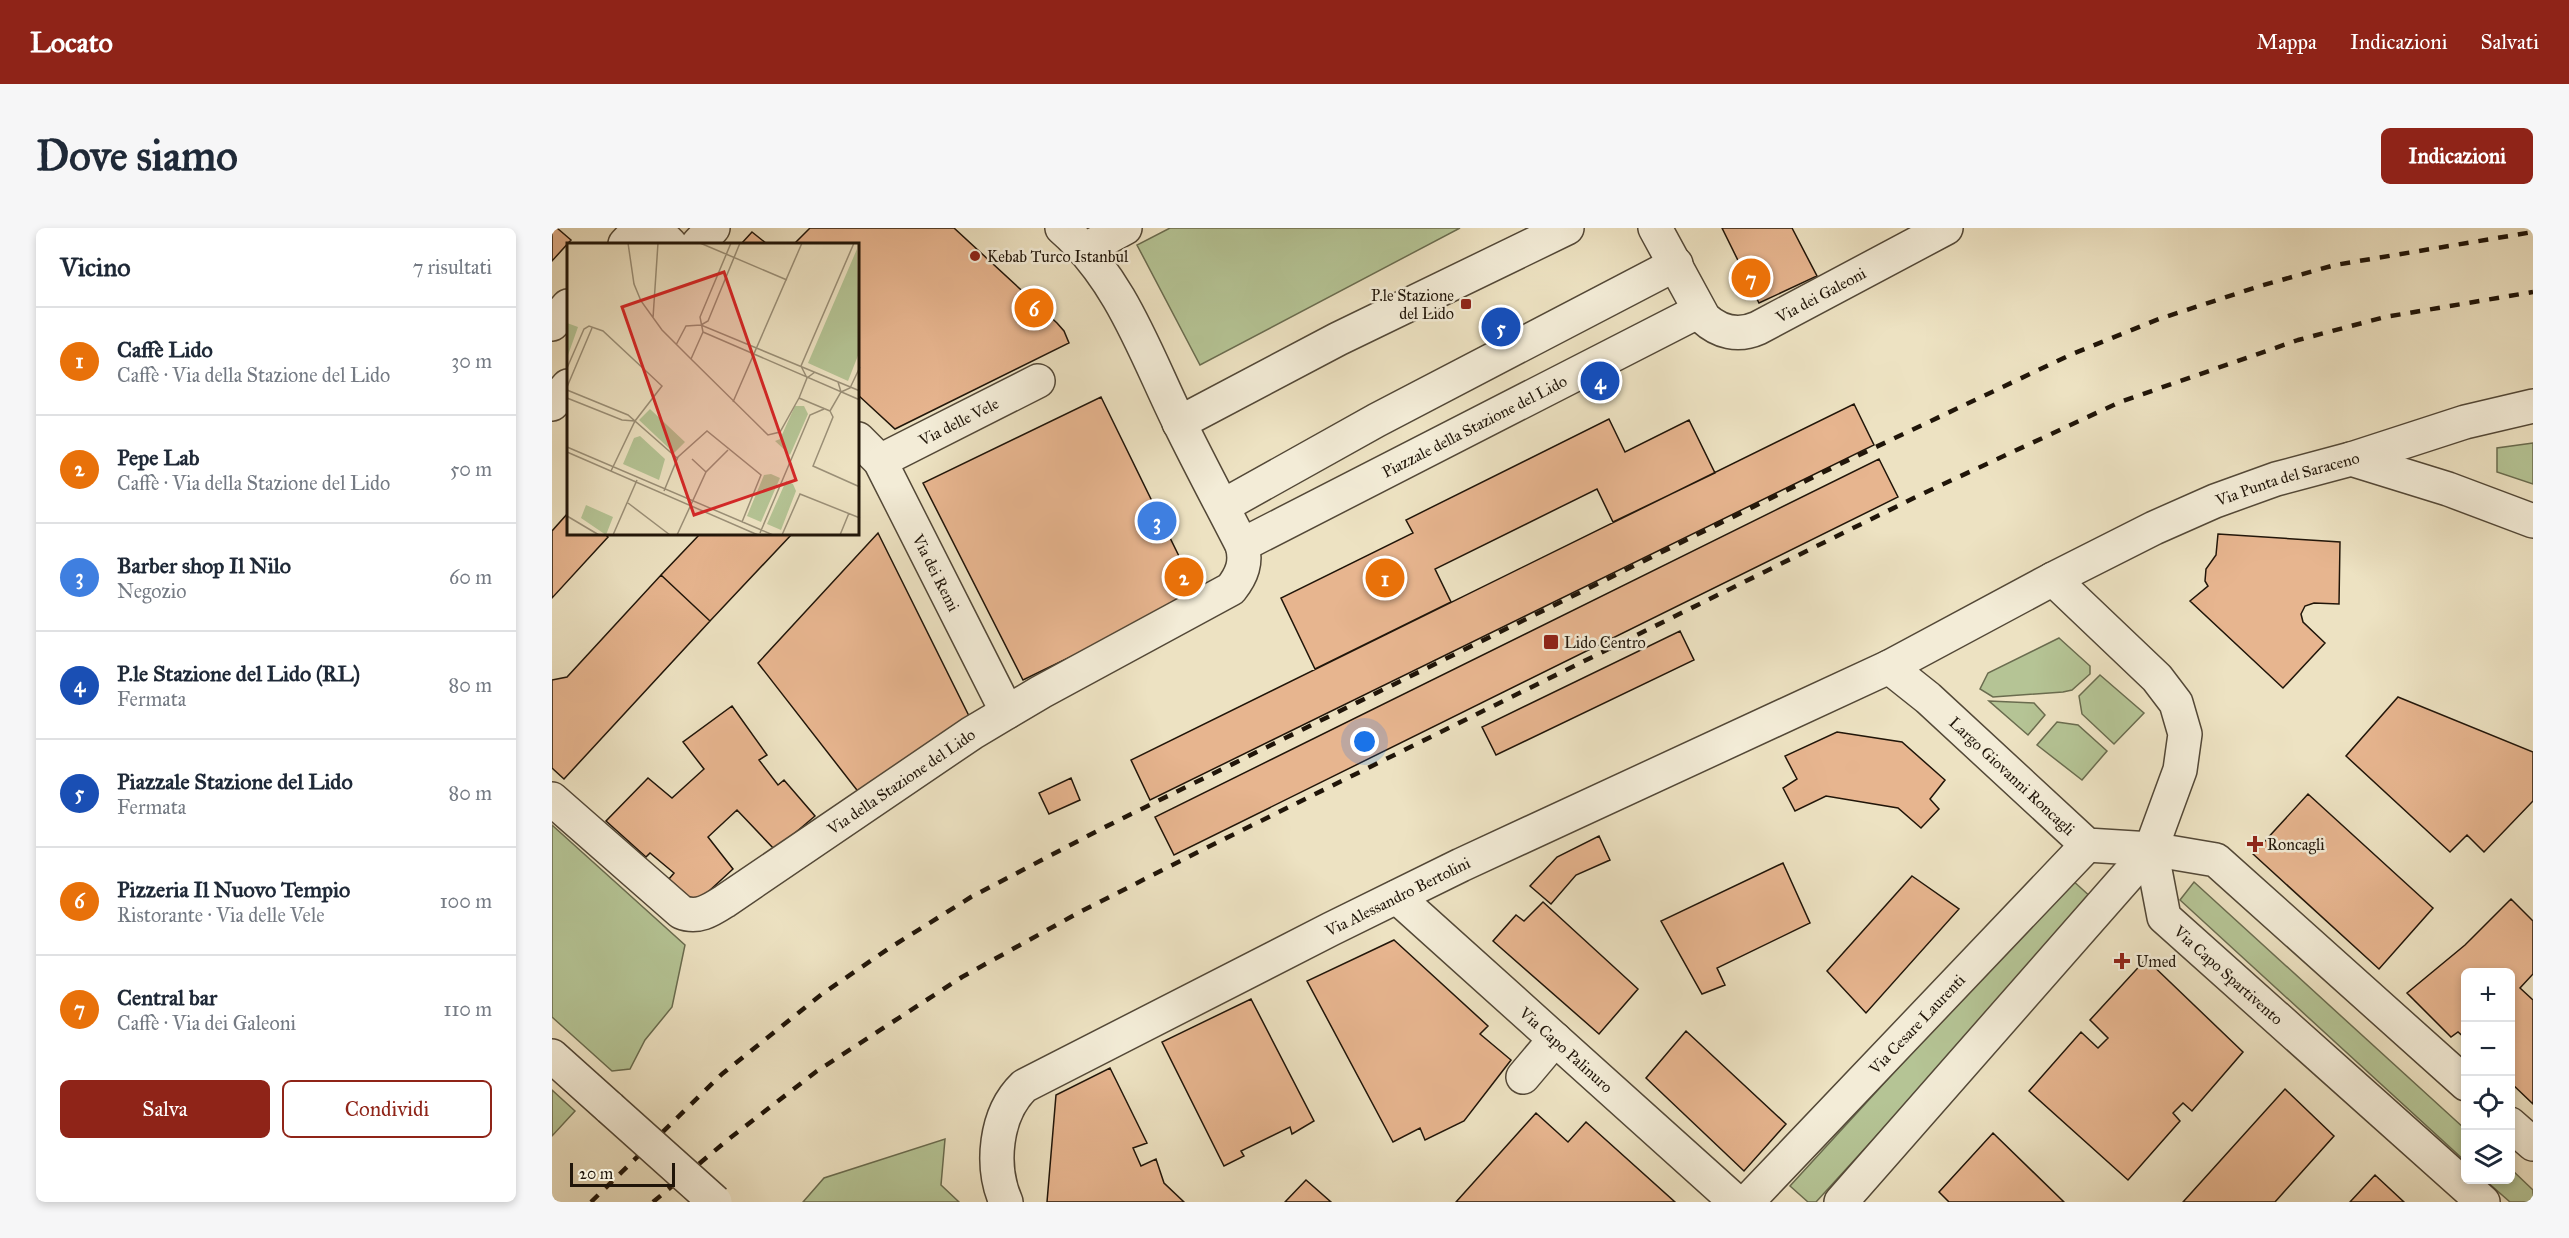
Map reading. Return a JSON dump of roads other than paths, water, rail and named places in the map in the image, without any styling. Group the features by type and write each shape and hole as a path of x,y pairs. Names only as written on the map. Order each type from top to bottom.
{"street":[{"path":"626,243 640,228"},
{"path":"654,228 669,243"},
{"path":"700,243 713,228"},
{"path":"1073,239 1125,228"},
{"path":"1179,423 1338,339 1567,228"},
{"path":"1655,228 1676,264 1698,311"},
{"name":"Via dei Galeoni","path":"1698,311 1715,327 1735,333 1752,331 1946,228"},
{"path":"1073,239 1096,264 1126,310 1179,423 1242,544"},
{"path":"1223,506 1388,415 1676,264"},
{"path":"552,324 567,307"},
{"name":"Piazzale della Stazione del Lido","path":"1242,544 1698,311"},
{"name":"Via delle Vele","path":"869,450 1038,381"},
{"path":"552,404 567,387"},
{"name":"Via Punta del Saraceno","path":"2053,579 2154,528 2215,501 2304,470 2351,459 2465,422 2533,406"},
{"name":"Via dei Remi","path":"869,450 1006,712"},
{"path":"2351,459 2448,489 2533,521"},
{"name":"Via della Stazione del Lido","path":"552,799 681,912 700,914 725,901 921,766 1006,712 1231,589 1242,572 1245,561 1242,544"},
{"path":"1841,1202 2151,849 2180,770 2185,734 2181,714 2162,683 2053,579 1889,667"},
{"name":"Largo Giovanni Roncagli","path":"1889,667 1928,698 2086,845 2151,849"},
{"name":"Via Alessandro Bertolini","path":"1006,1202 999,1173 999,1134 1008,1107 1024,1086 1397,897 1889,667"},
{"name":"Via Cesare Laurenti","path":"1748,1202 2086,845"},
{"path":"2151,849 2216,860 2461,1080"},
{"name":"Via Capo Spartivento","path":"2151,849 2164,917 2483,1202"},
{"name":"Via Capo Palinuro","path":"1397,897 1736,1202"},
{"path":"1523,1077 1555,1039"},
{"path":"552,1056 715,1202"},
{"path":"2515,1128 2533,1144"}],"railway":[{"path":"591,1202 722,1074 822,994 971,897 1103,828 1838,465 2070,355 2159,319 2260,286 2335,265 2533,232"},
{"path":"653,1202 730,1138 817,1071 962,977 1078,913 1198,852 1922,494 2120,402 2298,340 2385,317 2533,292"}],"place":[{"name":"Kebab Turco Istanbul","path":"975,256"},
{"name":"Central bar","path":"1751,278"},
{"name":"P.le Stazione del Lido","path":"1466,304"},
{"name":"Pizzeria Il Nuovo Tempio","path":"1034,308"},
{"name":"Piazzale Stazione del Lido","path":"1501,327"},
{"name":"P.le Stazione del Lido (RL)","path":"1600,381"},
{"name":"Barber shop Il Nilo","path":"1157,521"},
{"name":"Pepe Lab","path":"1184,577"},
{"name":"Caffè Lido","path":"1385,578"},
{"name":"Lido Centro","path":"1551,642"},
{"name":"Roncagli","path":"2255,844"},
{"name":"Umed","path":"2122,961"}]}
